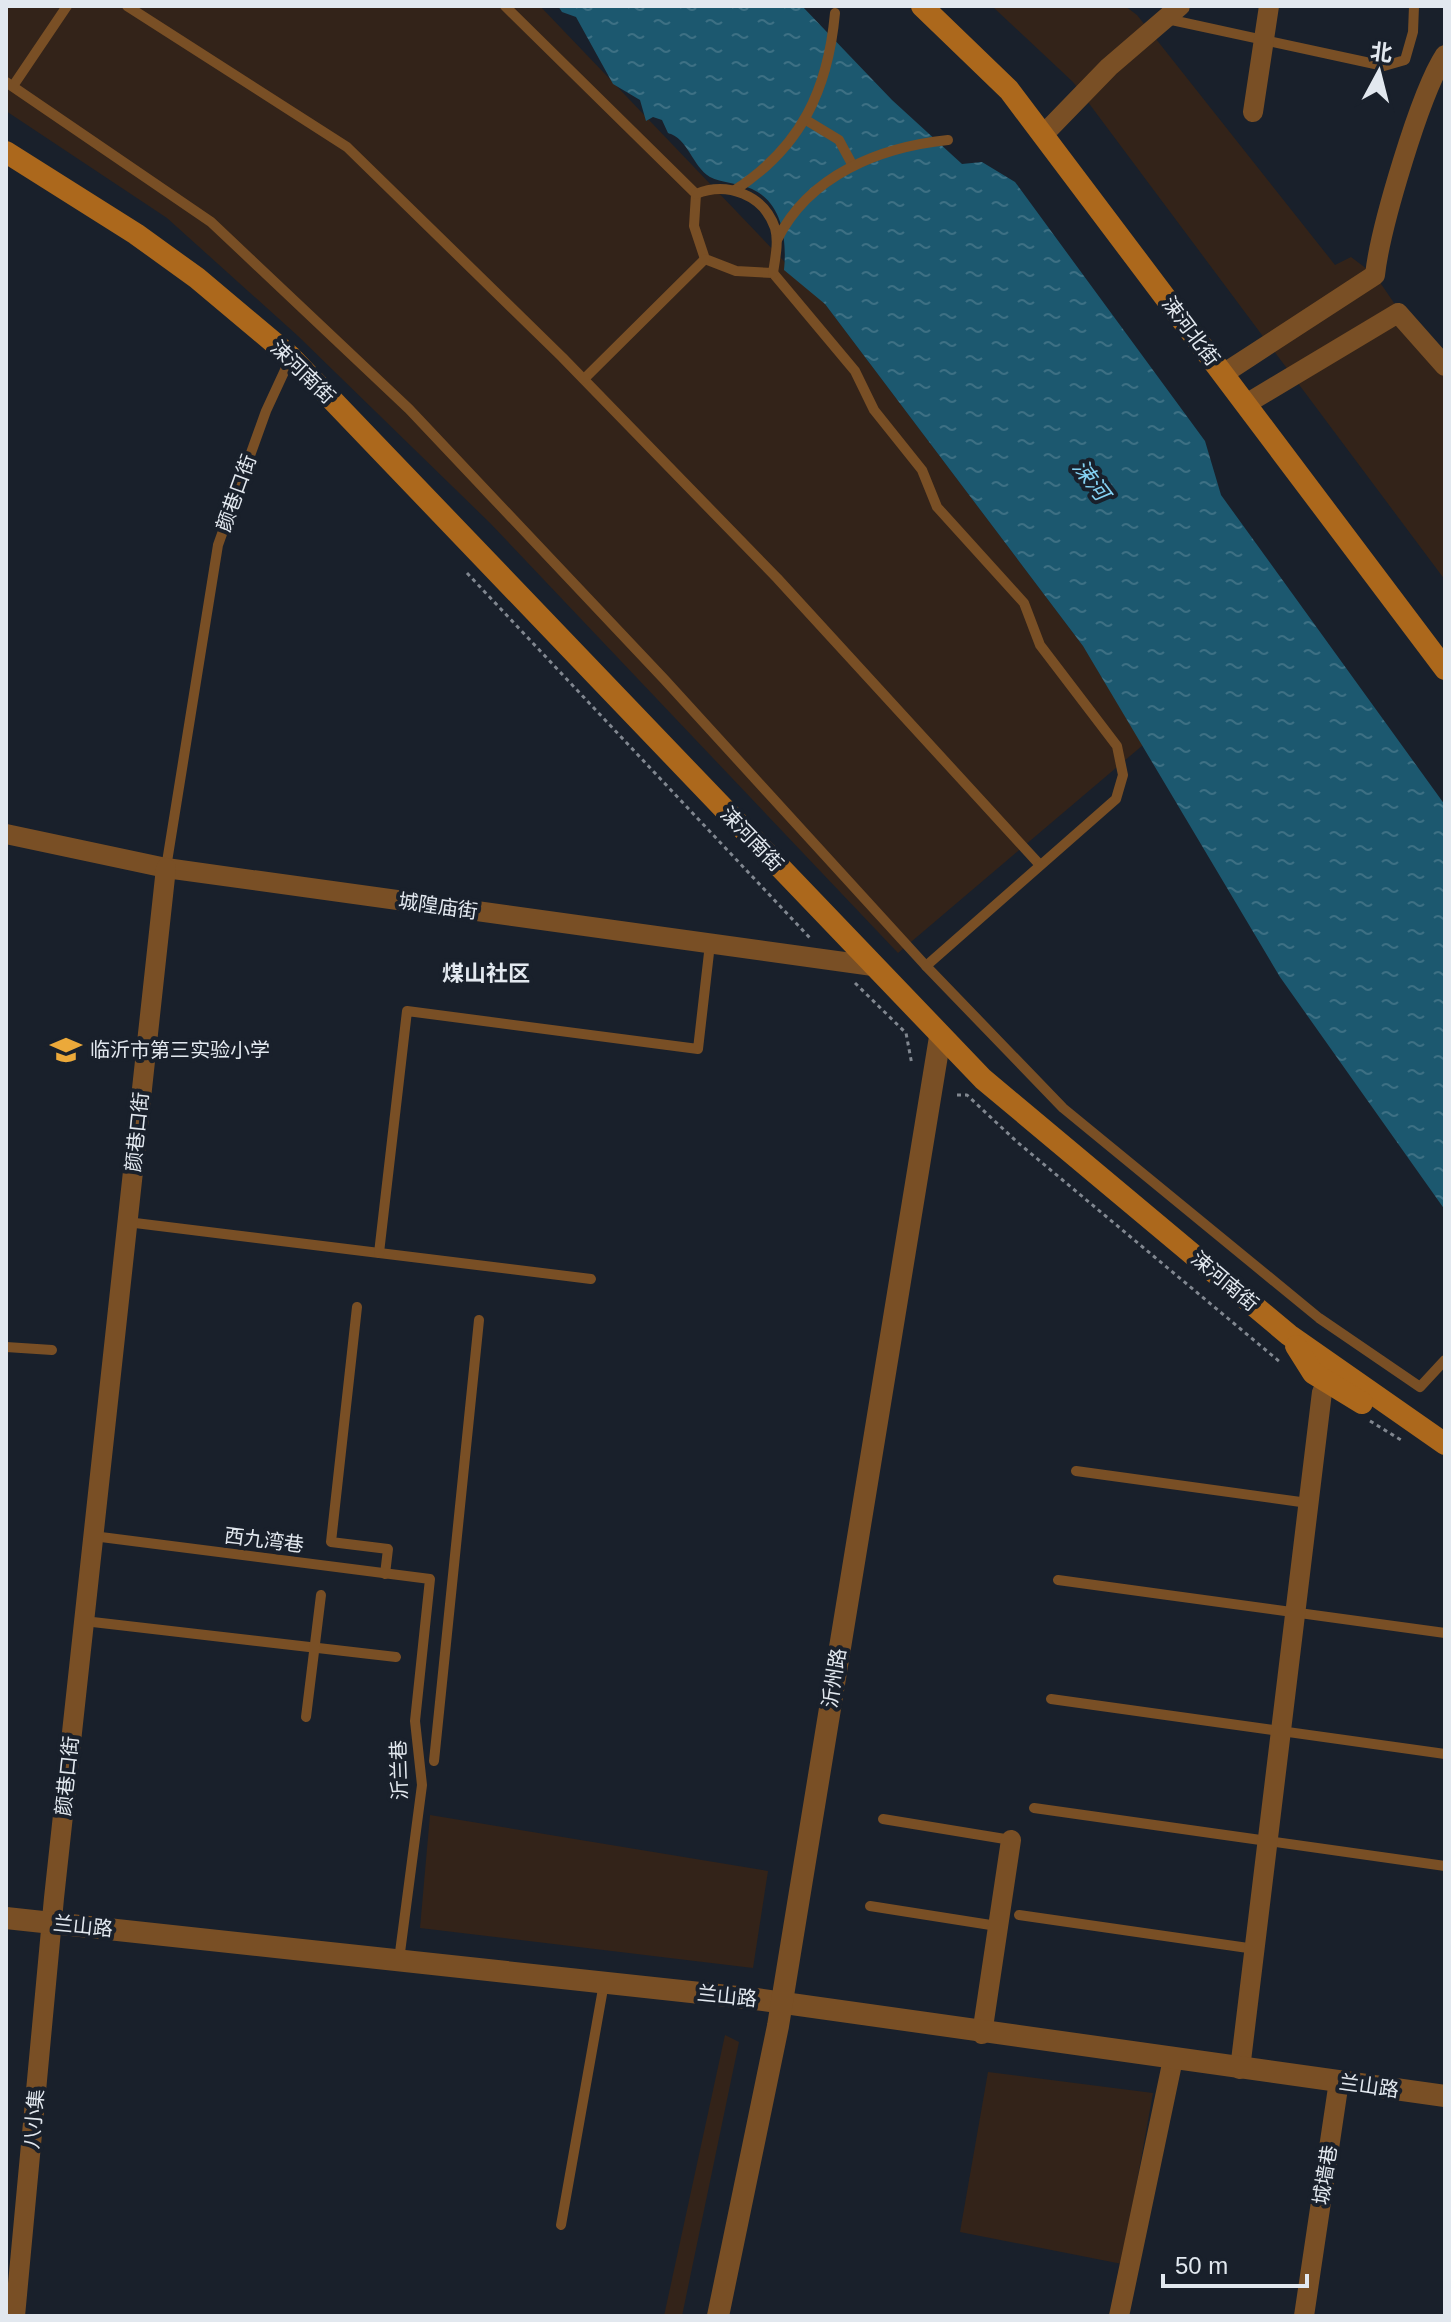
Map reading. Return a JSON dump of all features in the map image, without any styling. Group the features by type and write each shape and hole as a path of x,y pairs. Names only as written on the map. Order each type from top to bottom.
{"main road":[{"name":"涑河北街","path":"922,6 1009,90 1445,669"},
{"path":"6,140 88,204"},
{"path":"6,152 88,204"},
{"path":"6,162 88,204"},
{"name":"涑河南街","path":"88,204 197,278 291,357 983,1079 1289,1335 1445,1444"},
{"path":"1289,1335 1334,1355 1445,1428"},
{"path":"1289,1335 1313,1373 1445,1455"}],"street":[{"path":"1253,112 1269,6"},
{"path":"1043,135 1109,67 1174,13"},
{"path":"1223,374 1375,275 1382,234 1420,116 1445,55"},
{"path":"1246,404 1398,313 1445,366"},
{"name":"城隍庙街","path":"6,834 166,868 873,966"},
{"name":"颜巷口街","path":"52,1922 166,868"},
{"name":"沂州路","path":"718,2316 781,2002 940,1037"},
{"path":"1240,2069 1322,1392"},
{"path":"982,2034 1011,1840"},
{"name":"兰山路","path":"6,1918 781,2002 982,2034 1445,2096"},
{"name":"八小集","path":"15,2316 52,1922"},
{"path":"1119,2316 1173,2059"},
{"name":"城墙巷","path":"1304,2316 1339,2081"}],"lane":[{"path":"67,6 10,84 211,222 409,409 664,679 926,966 1063,1108 1319,1318 1420,1387 1445,1360"},
{"path":"127,6 347,147 584,379 777,578 1040,865"},
{"path":"505,6 696,194 694,226 705,259"},
{"path":"1174,13 1265,40 1384,66 1405,60 1413,32 1414,6"},
{"path":"735,190 765,168 806,120 827,63 835,13"},
{"path":"806,120 839,140 853,166"},
{"path":"777,240 801,204 853,166 892,148 948,140"},
{"path":"696,194 708,189 735,190 757,201 775,227 777,240 773,273 855,371 874,410 922,470 937,507 1024,603 1040,645 1117,746 1123,775 1116,799 926,966"},
{"path":"584,379 705,259"},
{"path":"705,259 736,271 773,273"},
{"name":"颜巷口街","path":"166,868 218,545 266,411 291,357"},
{"path":"379,1253 407,1011 698,1049 710,944"},
{"path":"127,1222 591,1279"},
{"path":"357,1307 331,1542 388,1549 385,1574"},
{"path":"434,1761 479,1320"},
{"path":"6,1347 52,1350"},
{"path":"1076,1471 1308,1503"},
{"name":"西九湾巷","path":"93,1536 430,1579"},
{"name":"沂兰巷","path":"399,1960 422,1785 415,1721 430,1579"},
{"path":"1058,1580 1445,1633"},
{"path":"306,1717 321,1595"},
{"path":"426,1613 448,1616"},
{"path":"84,1621 396,1657"},
{"path":"1051,1699 1445,1754"},
{"path":"1034,1808 1445,1866"},
{"path":"883,1819 1011,1840"},
{"path":"870,1906 997,1926"},
{"path":"1019,1915 1255,1949"},
{"path":"561,2225 604,1982"}],"path":[{"path":"459,565 831,960 906,1033 912,1065"},
{"path":"957,1095 967,1095 1016,1141 1283,1365"},
{"path":"1359,1415 1408,1445"}],"shaded area":[{"path":"6,6 540,6 825,304 1083,646 1143,745 898,953 490,523 298,336 167,218 6,111"},
{"path":"992,6 1125,6 1137,15 1335,265 1351,257 1375,275 1445,378 1445,580 1073,82"},
{"path":"430,1815 768,1871 753,1968 420,1928"},
{"path":"725,2035 739,2042 682,2316 664,2316"},
{"path":"988,2072 1153,2093 1122,2264 960,2232"}],"water":[{"name":"涑河","path":"558,6 802,6 892,100 962,164 982,162 1015,182 1205,441 1221,495 1445,805 1445,1210 1280,977 1083,646 825,304 784,270 785,247 781,224 770,203 752,189 710,177 680,140 668,133 662,120 653,117 646,121 640,100 613,84 576,17 562,12"}],"place":[{"name":"临沂市第三实验小学","path":"66,1050"}],"district":[{"name":"煤山社区","path":"486,973"}]}
